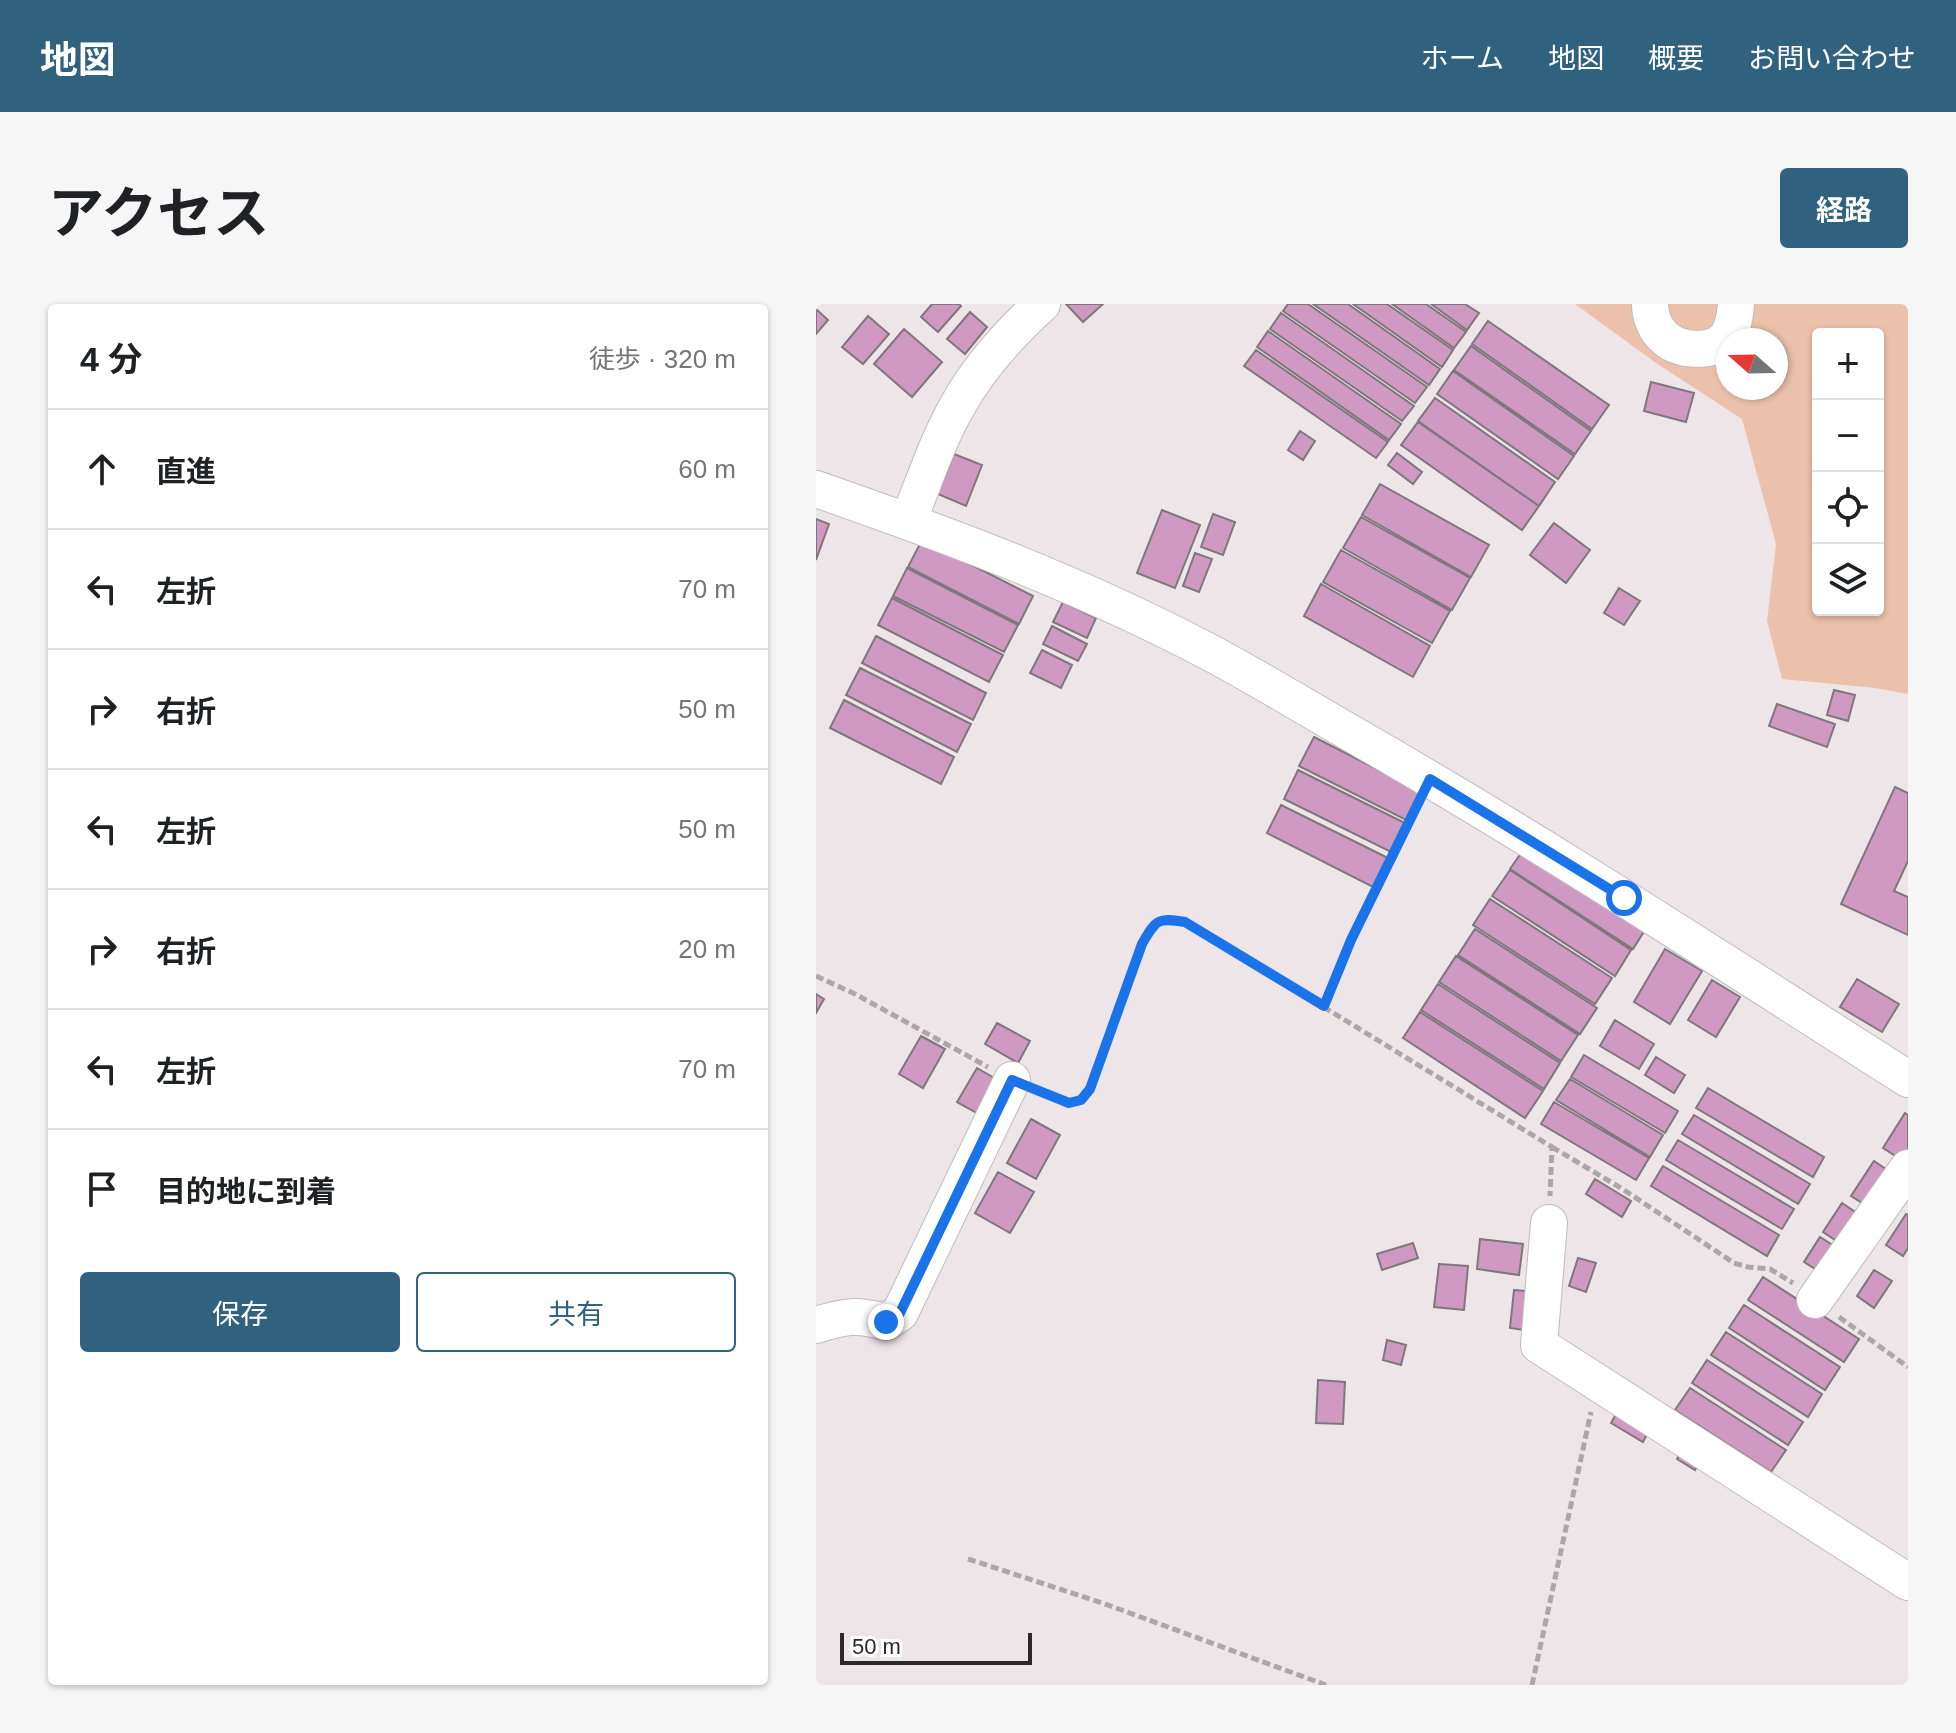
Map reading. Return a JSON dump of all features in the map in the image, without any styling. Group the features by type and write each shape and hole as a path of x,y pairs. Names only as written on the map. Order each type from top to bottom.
{"street":[{"path":"908,521 957,406 992,356 1042,304"},
{"path":"1650,304 1654,325 1664,338 1693,349 1710,348 1724,340 1731,329 1736,304"},
{"path":"816,489 1002,556 1209,652 1430,779 1908,1079"},
{"path":"816,1325 846,1316 865,1316 886,1322 900,1313 1012,1080"},
{"path":"1815,1300 1908,1168"},
{"path":"1549,1223 1539,1345 1908,1582"}],"path":[{"path":"1324,1006 1351,940 1430,779"},
{"path":"816,976 1012,1080 1069,1103 1081,1100 1090,1089 1142,944 1153,925 1166,918 1185,922 1621,1188 1734,1263 1770,1269 1782,1275 1908,1367"},
{"path":"1549,1223 1552,1147"},
{"path":"1532,1685 1588,1421 1599,1383"},
{"path":"968,1559 1108,1605 1326,1685"}],"shaded area":[{"path":"1575,304 1908,304 1908,694 1782,679 1767,621 1776,544 1742,419 1656,363"}],"building":[{"path":"932,304 961,306 938,332 921,317"},
{"path":"1066,304 1103,304 1083,322"},
{"path":"1288,304 1308,304 1427,387 1415,403 1283,311"},
{"path":"1313,304 1348,304 1440,369 1429,385"},
{"path":"1353,304 1387,304 1453,350 1442,367"},
{"path":"1392,304 1426,304 1466,332 1454,348"},
{"path":"1431,304 1465,304 1479,313 1467,330"},
{"path":"816,309 828,320 816,334"},
{"path":"970,312 987,327 965,354 947,339"},
{"path":"1281,313 1414,406 1402,421 1270,329"},
{"path":"868,316 889,334 863,364 842,347"},
{"path":"1488,321 1609,405 1592,429 1472,344"},
{"path":"904,329 942,362 912,397 874,364"},
{"path":"1268,331 1401,424 1389,440 1257,347"},
{"path":"1471,346 1591,431 1575,454 1454,370"},
{"path":"1256,350 1388,442 1376,458 1244,366"},
{"path":"1453,371 1574,456 1558,479 1437,394"},
{"path":"1651,382 1694,393 1686,422 1644,411"},
{"path":"1435,398 1555,482 1539,506 1418,421"},
{"path":"1418,422 1539,506 1522,530 1401,445"},
{"path":"1300,431 1315,441 1303,460 1288,450"},
{"path":"1397,453 1422,472 1413,484 1388,465"},
{"path":"954,454 982,465 966,506 938,494"},
{"path":"1380,484 1489,545 1471,577 1362,515"},
{"path":"1162,510 1200,525 1175,588 1137,573"},
{"path":"1213,514 1235,522 1223,555 1201,547"},
{"path":"1361,517 1470,578 1452,610 1343,548"},
{"path":"816,519 829,524 816,560"},
{"path":"1554,523 1590,550 1566,583 1530,555"},
{"path":"922,540 1033,596 1019,624 908,567"},
{"path":"1341,550 1450,611 1432,643 1323,582"},
{"path":"1195,553 1212,559 1199,592 1183,586"},
{"path":"907,568 1018,625 1004,652 893,596"},
{"path":"1321,584 1430,646 1413,677 1304,616"},
{"path":"1619,588 1640,601 1624,625 1604,613"},
{"path":"892,598 1003,655 989,682 878,625"},
{"path":"1063,602 1096,618 1087,638 1053,622"},
{"path":"1052,626 1087,644 1078,661 1043,644"},
{"path":"876,636 986,693 973,720 862,663"},
{"path":"1042,650 1072,665 1061,688 1030,673"},
{"path":"860,668 971,724 957,752 846,695"},
{"path":"1834,690 1855,695 1848,721 1827,715"},
{"path":"844,700 954,757 941,784 830,728"},
{"path":"1777,704 1835,724 1827,747 1769,726"},
{"path":"1314,737 1420,791 1406,820 1299,766"},
{"path":"1298,770 1405,823 1391,852 1284,799"},
{"path":"1895,787 1908,793 1908,861 1894,891 1908,897 1908,935 1841,904"},
{"path":"1281,805 1388,858 1373,887 1267,833"},
{"path":"1528,843 1650,922 1633,949 1510,869"},
{"path":"1510,870 1631,950 1615,976 1492,896"},
{"path":"1490,899 1612,978 1595,1004 1473,925"},
{"path":"1475,929 1597,1008 1580,1034 1458,955"},
{"path":"1665,949 1702,971 1670,1024 1634,1002"},
{"path":"1456,956 1578,1035 1561,1061 1439,982"},
{"path":"1857,979 1899,1004 1882,1032 1840,1007"},
{"path":"1712,980 1740,997 1716,1037 1688,1020"},
{"path":"1438,984 1560,1063 1544,1089 1421,1010"},
{"path":"816,994 824,999 816,1013"},
{"path":"1420,1012 1543,1091 1525,1118 1403,1038"},
{"path":"1615,1020 1654,1044 1639,1069 1600,1046"},
{"path":"997,1023 1030,1041 1018,1063 985,1044"},
{"path":"921,1036 945,1049 923,1088 899,1074"},
{"path":"1584,1055 1678,1111 1665,1133 1571,1077"},
{"path":"1656,1057 1685,1075 1674,1093 1645,1075"},
{"path":"977,1068 1003,1083 984,1117 957,1102"},
{"path":"1570,1079 1663,1135 1650,1157 1556,1100"},
{"path":"1708,1088 1824,1157 1813,1177 1696,1108"},
{"path":"1554,1102 1649,1158 1636,1180 1541,1124"},
{"path":"1905,1113 1908,1115 1908,1164 1883,1148"},
{"path":"1694,1115 1810,1184 1798,1204 1682,1134"},
{"path":"1031,1119 1060,1135 1036,1179 1007,1163"},
{"path":"1678,1140 1794,1209 1782,1229 1666,1160"},
{"path":"1874,1161 1889,1171 1867,1206 1851,1196"},
{"path":"1663,1166 1779,1235 1767,1256 1651,1186"},
{"path":"998,1172 1034,1192 1010,1233 975,1213"},
{"path":"1595,1179 1631,1201 1622,1217 1586,1194"},
{"path":"1842,1203 1863,1217 1844,1246 1823,1232"},
{"path":"1906,1214 1908,1248 1903,1256 1886,1245"},
{"path":"1820,1237 1839,1249 1823,1274 1804,1262"},
{"path":"1480,1239 1523,1244 1519,1275 1477,1269"},
{"path":"1413,1243 1418,1258 1382,1270 1377,1254"},
{"path":"1578,1258 1596,1263 1586,1292 1569,1286"},
{"path":"1439,1264 1468,1266 1464,1310 1434,1307"},
{"path":"1874,1270 1892,1281 1874,1308 1857,1296"},
{"path":"1763,1277 1859,1339 1844,1362 1748,1300"},
{"path":"1514,1290 1536,1292 1532,1331 1510,1328"},
{"path":"1744,1305 1840,1367 1825,1390 1729,1328"},
{"path":"1726,1332 1822,1394 1808,1417 1711,1355"},
{"path":"1387,1340 1406,1345 1401,1365 1383,1360"},
{"path":"1707,1360 1803,1422 1788,1445 1692,1383"},
{"path":"1318,1380 1345,1382 1343,1424 1316,1423"},
{"path":"1690,1388 1786,1450 1771,1472 1675,1410"},
{"path":"1622,1404 1653,1422 1643,1442 1611,1423"},
{"path":"1685,1445 1703,1456 1695,1470 1677,1459"}],"route":[{"path":"886,1322 900,1313 1012,1080 1069,1103 1081,1100 1090,1089 1142,944 1153,925 1166,918 1185,922 1324,1006 1351,940 1430,779 1624,898"}]}
